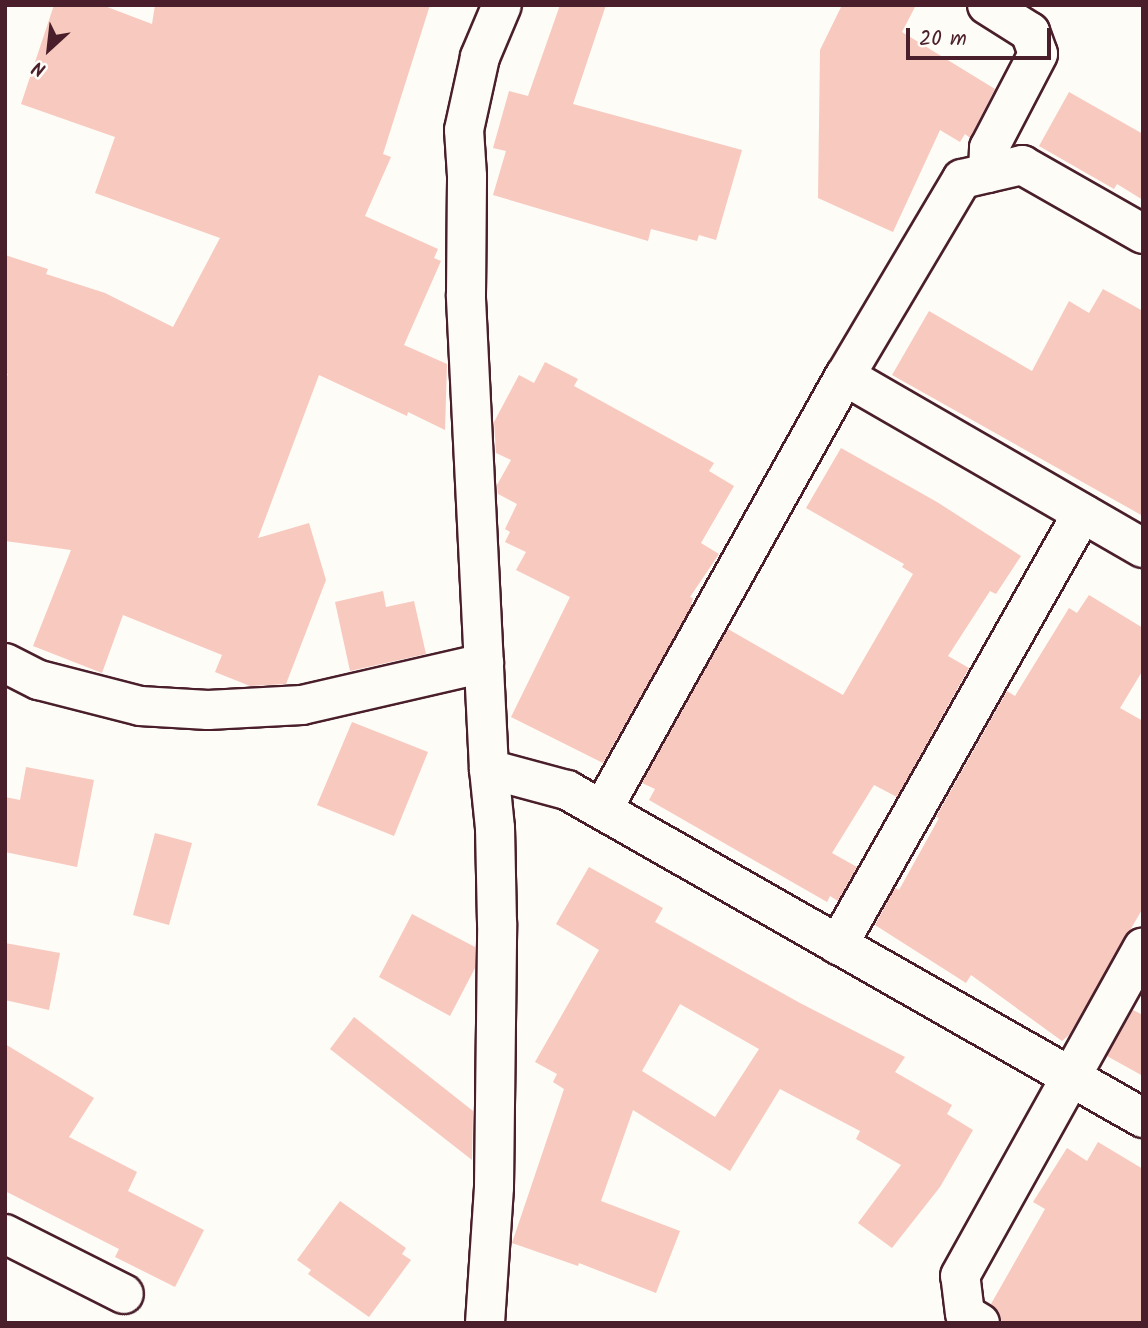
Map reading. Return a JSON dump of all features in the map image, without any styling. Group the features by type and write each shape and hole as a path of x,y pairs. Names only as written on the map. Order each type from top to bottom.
{"street":[{"path":"485,1323 494,1187 497,937 495,828 489,769 466,295 467,176 464,130 480,57 502,5"},
{"path":"987,5 1030,32 1038,54 989,148 988,173"},
{"path":"602,810 845,376 962,179 1022,165 1143,234"},
{"path":"845,376 1143,548"},
{"path":"838,945 1082,513"},
{"path":"5,663 39,680 140,706 208,710 302,705 484,663"},
{"path":"489,769 567,790 1143,1118"},
{"path":"980,1323 965,1314 960,1276 1143,947"},
{"path":"5,1234 124,1294"}],"building":[{"path":"54,5 102,5 152,24 155,5 430,5 383,154 391,157 365,216 438,249 434,258 441,261 404,345 447,364 445,430 408,412 407,416 319,375 258,538 309,523 326,580 286,684 250,686 215,672 222,655 123,615 102,673 33,646 71,550 5,541 5,380 8,374 5,373 5,255 48,269 46,274 105,293 173,327 220,238 95,193 115,137 21,104"},
{"path":"560,5 606,5 573,104 742,150 716,240 699,235 697,241 651,229 648,241 493,195 506,151 493,148 509,91 528,96"},
{"path":"842,5 916,5 902,32 995,89 970,138 965,134 960,142 940,130 893,232 818,198 820,50"},
{"path":"1069,92 1143,134 1143,200 1117,184 1114,189 1039,146"},
{"path":"1103,289 1143,311 1143,516 892,375 929,311 1032,371 1069,301 1089,313"},
{"path":"545,362 578,379 574,386 714,463 709,471 734,486 701,543 719,554 690,597 693,598 691,607 603,763 511,717 570,597 516,570 526,552 505,542 510,532 505,529 517,504 498,494 497,485 511,460 496,453 494,422 519,375 534,383"},
{"path":"841,448 937,502 1021,556 996,594 990,591 948,656 969,668 897,797 874,785 832,853 857,867 838,901 830,896 827,902 649,800 655,789 642,783 728,629 843,695 913,574 902,567 904,564 806,508"},
{"path":"383,591 386,607 414,601 426,654 350,671 335,602"},
{"path":"1089,595 1143,628 1143,670 1120,708 1143,721 1143,908 1069,1035 1062,1041 971,975 966,983 875,925 895,888 899,890 939,818 936,817 1007,691 1015,696 1069,608 1077,613"},
{"path":"352,722 428,752 394,836 317,805"},
{"path":"26,767 94,780 77,867 5,852 5,797 20,800"},
{"path":"155,833 192,843 169,925 133,915"},
{"path":"589,867 663,908 655,922 800,1003 905,1057 895,1072 952,1105 947,1114 973,1130 940,1187 892,1248 858,1223 901,1165 856,1139 860,1131 780,1089 730,1171 633,1110 601,1201 680,1231 656,1293 579,1263 578,1266 512,1243 564,1089 553,1082 557,1074 535,1062 599,950 556,924","holes":["680,1004 759,1049 715,1117 642,1071"]},
{"path":"412,914 475,947 475,968 450,1016 379,977"},
{"path":"5,943 60,953 49,1010 5,1000"},
{"path":"1133,1010 1143,1015 1143,1076 1107,1056"},
{"path":"354,1017 473,1111 472,1160 330,1049"},
{"path":"5,1044 94,1098 69,1137 137,1172 128,1191 204,1230 175,1287 115,1257 119,1249 5,1191"},
{"path":"1098,1142 1143,1169 1143,1323 1002,1323 999,1312 991,1304 1045,1209 1033,1202 1067,1148 1087,1161"},
{"path":"340,1201 406,1248 402,1254 411,1260 369,1317 308,1274 311,1270 297,1260"}]}
